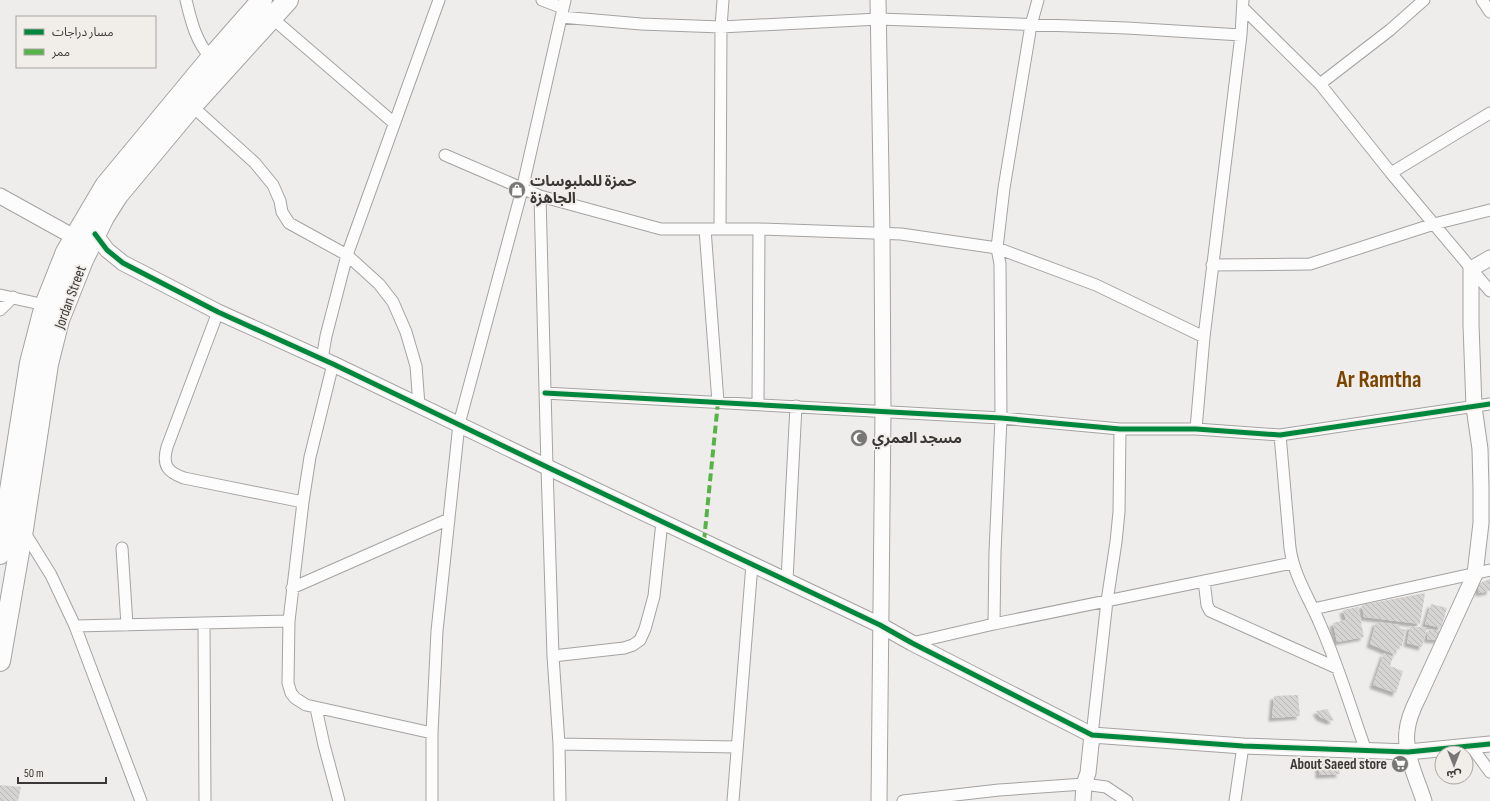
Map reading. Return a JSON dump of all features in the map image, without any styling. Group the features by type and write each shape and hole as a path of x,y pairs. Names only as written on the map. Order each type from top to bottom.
{"highway":[{"name":"Jordan Street","path":"0,554 2,510 30,363 45,305 66,252 105,186 211,58 262,0"},
{"name":"Jordan Street","path":"0,661 23,529 48,364 59,320 83,260 95,234 118,195 192,106 288,0"}],"street":[{"path":"186,0 197,39 211,58"},
{"path":"432,733 306,705 295,698 291,693 288,683 289,621 292,588 303,502 327,361 326,336 347,256 439,0"},
{"path":"542,0 563,9 641,24 722,27 879,19 1127,28 1241,35"},
{"path":"720,229 723,0"},
{"path":"878,0 883,411 879,801"},
{"path":"994,624 995,552 1001,418 1000,264 997,248 1004,188 1031,25 1038,0"},
{"path":"1320,84 1390,30 1424,0"},
{"path":"1482,0 1490,12"},
{"path":"1243,4 1320,84 1391,173 1490,291"},
{"path":"1196,429 1204,337 1241,35 1243,4"},
{"path":"432,801 432,733 437,631 458,424 522,190 563,9"},
{"path":"272,18 394,123"},
{"path":"192,106 255,163 273,186 280,201 282,212 289,223 347,256 379,284 393,302 406,332 416,366 418,405"},
{"path":"1391,173 1490,113"},
{"path":"445,155 522,190 661,229 758,229 902,234 997,248 1096,285 1204,337"},
{"path":"0,196 74,237"},
{"path":"540,196 546,467 553,656 559,744 560,801"},
{"path":"1212,265 1310,264 1434,224 1490,210"},
{"path":"705,229 718,402"},
{"path":"758,229 758,404"},
{"path":"95,234 107,250 123,263 218,312 327,361 546,467 880,625 912,643 1092,735 1243,746 1408,752 1434,750"},
{"path":"1471,269 1490,258"},
{"path":"1424,801 1408,752 1407,731 1410,717 1475,574 1481,523 1480,449 1474,407 1471,269"},
{"path":"0,295 45,305"},
{"path":"0,310 13,297"},
{"path":"218,312 167,447 165,462 168,469 172,474 184,478 303,502"},
{"path":"545,393 1001,418 1120,429 1196,429 1280,435 1490,404"},
{"path":"787,580 796,406"},
{"path":"1083,801 1087,780 1107,600 1119,512 1120,429"},
{"path":"1280,435 1292,564 1313,609 1337,668 1366,751"},
{"path":"292,588 449,519"},
{"path":"553,656 624,648 633,645 640,640 645,629 654,596 662,522"},
{"path":"23,529 51,575 76,626 138,800"},
{"path":"122,548 128,625"},
{"path":"733,801 752,564"},
{"path":"912,643 1107,600 1292,564"},
{"path":"1313,609 1490,570"},
{"path":"1204,581 1207,605 1210,610 1337,668"},
{"path":"76,626 289,621"},
{"path":"204,623 205,801"},
{"path":"316,708 339,801"},
{"path":"559,744 737,747"},
{"path":"1474,746 1490,744"},
{"path":"1235,801 1243,746"},
{"path":"1474,750 1490,772"},
{"path":"1087,780 1090,801"},
{"path":"903,801 1087,780 1106,787 1127,801"}],"building":[{"path":"1490,579 1490,591 1479,593 1478,584"},
{"path":"1425,593 1420,624 1364,617 1362,605"},
{"path":"1431,604 1447,608 1441,628 1425,624"},
{"path":"1358,607 1364,637 1337,642 1333,623 1346,620 1343,610"},
{"path":"1376,622 1399,625 1400,628 1405,630 1402,646 1398,645 1396,655 1370,644"},
{"path":"1410,626 1427,628 1422,647 1407,643"},
{"path":"1429,629 1441,631 1438,640 1427,639"},
{"path":"1384,653 1393,657 1390,666 1403,671 1396,693 1373,685"},
{"path":"1298,695 1300,716 1272,718 1274,696"},
{"path":"1327,709 1334,720 1330,721 1320,717 1316,711"},
{"path":"1319,762 1337,762 1340,774 1319,775"},
{"path":"0,785 21,787 18,801 0,801"}],"marked path":[{"path":"704,541 718,402"}],"cycle path":[{"path":"95,234 107,250 123,263 218,312 333,364 880,625 912,643 1092,735 1243,746 1408,752 1490,744"},
{"path":"545,393 1001,418 1120,429 1196,429 1280,435 1490,404"}],"place":[{"name":"حمزة للملبوسات الجاهزة","path":"517,190"},
{"name":"مسجد العمري","path":"859,438"},
{"name":"About Saeed store","path":"1400,764"}],"district":[{"name":"Ar Ramtha","path":"1379,379"}]}
